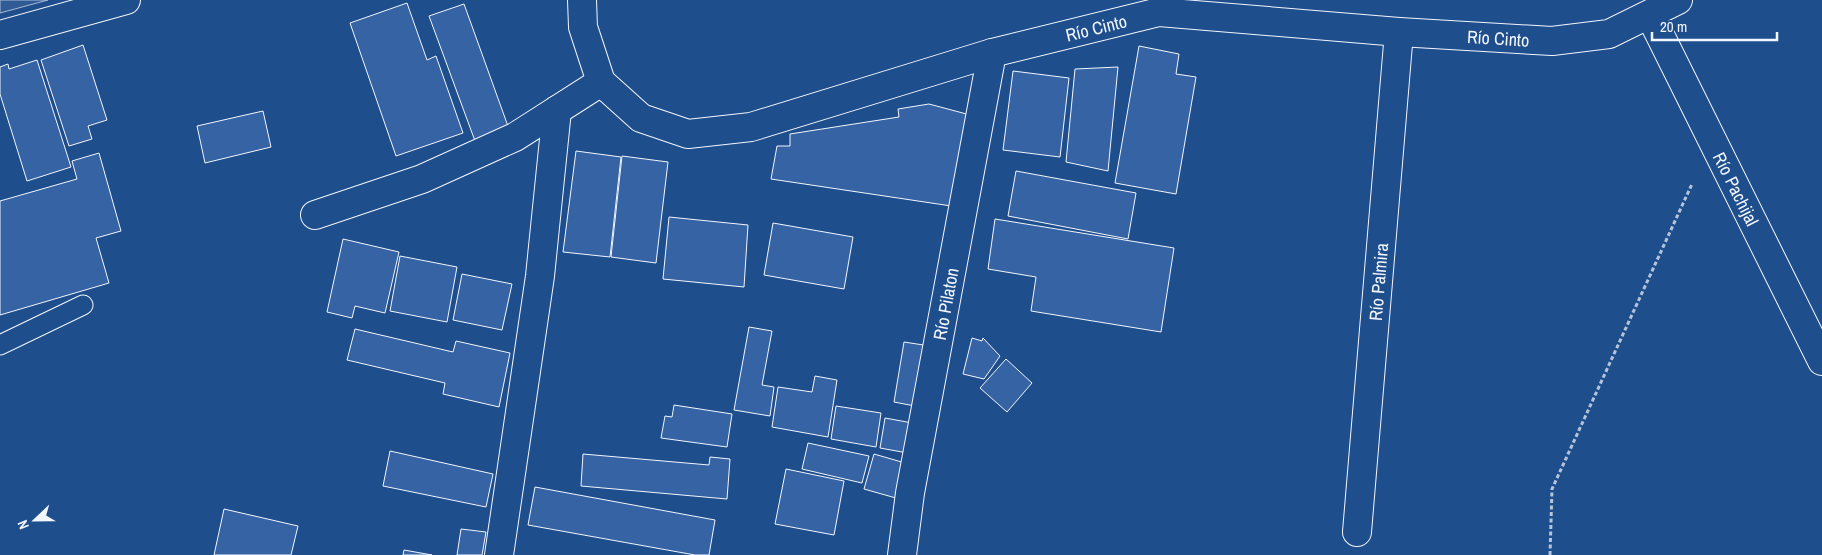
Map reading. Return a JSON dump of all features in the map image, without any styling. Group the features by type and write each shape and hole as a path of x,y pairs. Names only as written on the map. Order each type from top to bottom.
{"street":[{"path":"0,35 126,0"},
{"path":"314,215 422,179 515,137 601,82 583,27 582,0"},
{"name":"Río Cinto","path":"601,82 640,118 688,134 751,127 992,53 1159,12 1399,32 1552,41 1609,34 1678,0"},
{"name":"Río Pachijal","path":"1650,15 1822,361"},
{"name":"Río Palmira","path":"1357,532 1399,32"},
{"name":"Río Pilaton","path":"902,555 912,484 992,53"},
{"path":"499,555 540,276 557,110"}],"lane":[{"path":"0,346 83,305"}],"path":[{"path":"1550,555 1552,489 1713,139"}],"shaded area":[{"path":"0,0 48,0 0,13"}],"building":[{"path":"407,3 427,60 436,56 463,133 396,156 350,23"},
{"path":"464,4 509,129 475,141 429,16"},
{"path":"83,45 107,120 88,126 92,139 69,146 41,60"},
{"path":"1139,46 1179,54 1176,74 1196,77 1176,194 1115,183"},
{"path":"37,60 71,167 27,181 0,94 0,67 8,64 9,69"},
{"path":"1118,67 1108,171 1066,162 1075,69"},
{"path":"1013,71 1069,78 1060,157 1003,150"},
{"path":"929,104 974,116 958,207 771,179 777,146 790,146 790,134 899,117 898,109"},
{"path":"263,111 271,147 205,163 197,126"},
{"path":"576,151 621,157 610,257 563,252"},
{"path":"99,153 121,231 96,238 109,283 0,315 0,201 77,179 72,161"},
{"path":"622,156 668,162 656,263 611,257"},
{"path":"1016,171 1136,193 1128,239 1008,216"},
{"path":"669,217 748,225 744,287 663,279"},
{"path":"995,219 1174,248 1161,332 1031,311 1036,277 988,269"},
{"path":"773,223 853,237 844,289 764,275"},
{"path":"343,239 399,252 385,313 355,306 352,318 327,312"},
{"path":"400,256 457,267 447,322 390,311"},
{"path":"462,274 512,284 502,330 453,320"},
{"path":"749,327 772,331 762,385 774,387 770,416 734,410"},
{"path":"355,329 453,352 456,341 510,353 499,407 443,394 445,383 347,360"},
{"path":"972,338 982,341 983,338 1000,356 984,379 963,374"},
{"path":"904,342 930,346 920,407 894,402"},
{"path":"1006,359 1032,383 1007,412 980,388"},
{"path":"815,376 837,380 828,437 772,427 778,387 812,392"},
{"path":"674,405 732,414 727,447 661,438 665,416 672,417"},
{"path":"836,406 881,413 876,447 831,439"},
{"path":"885,418 918,424 913,454 880,448"},
{"path":"808,443 869,456 862,483 802,469"},
{"path":"390,451 493,474 486,507 383,486"},
{"path":"583,454 709,465 710,457 730,459 727,499 581,486"},
{"path":"874,454 912,465 903,500 864,489"},
{"path":"786,469 844,481 834,535 775,524"},
{"path":"535,487 715,520 709,555 695,555 528,525"},
{"path":"224,509 298,526 291,555 214,555"},
{"path":"461,529 486,532 482,555 457,555"},
{"path":"404,550 432,555 403,555"}]}
